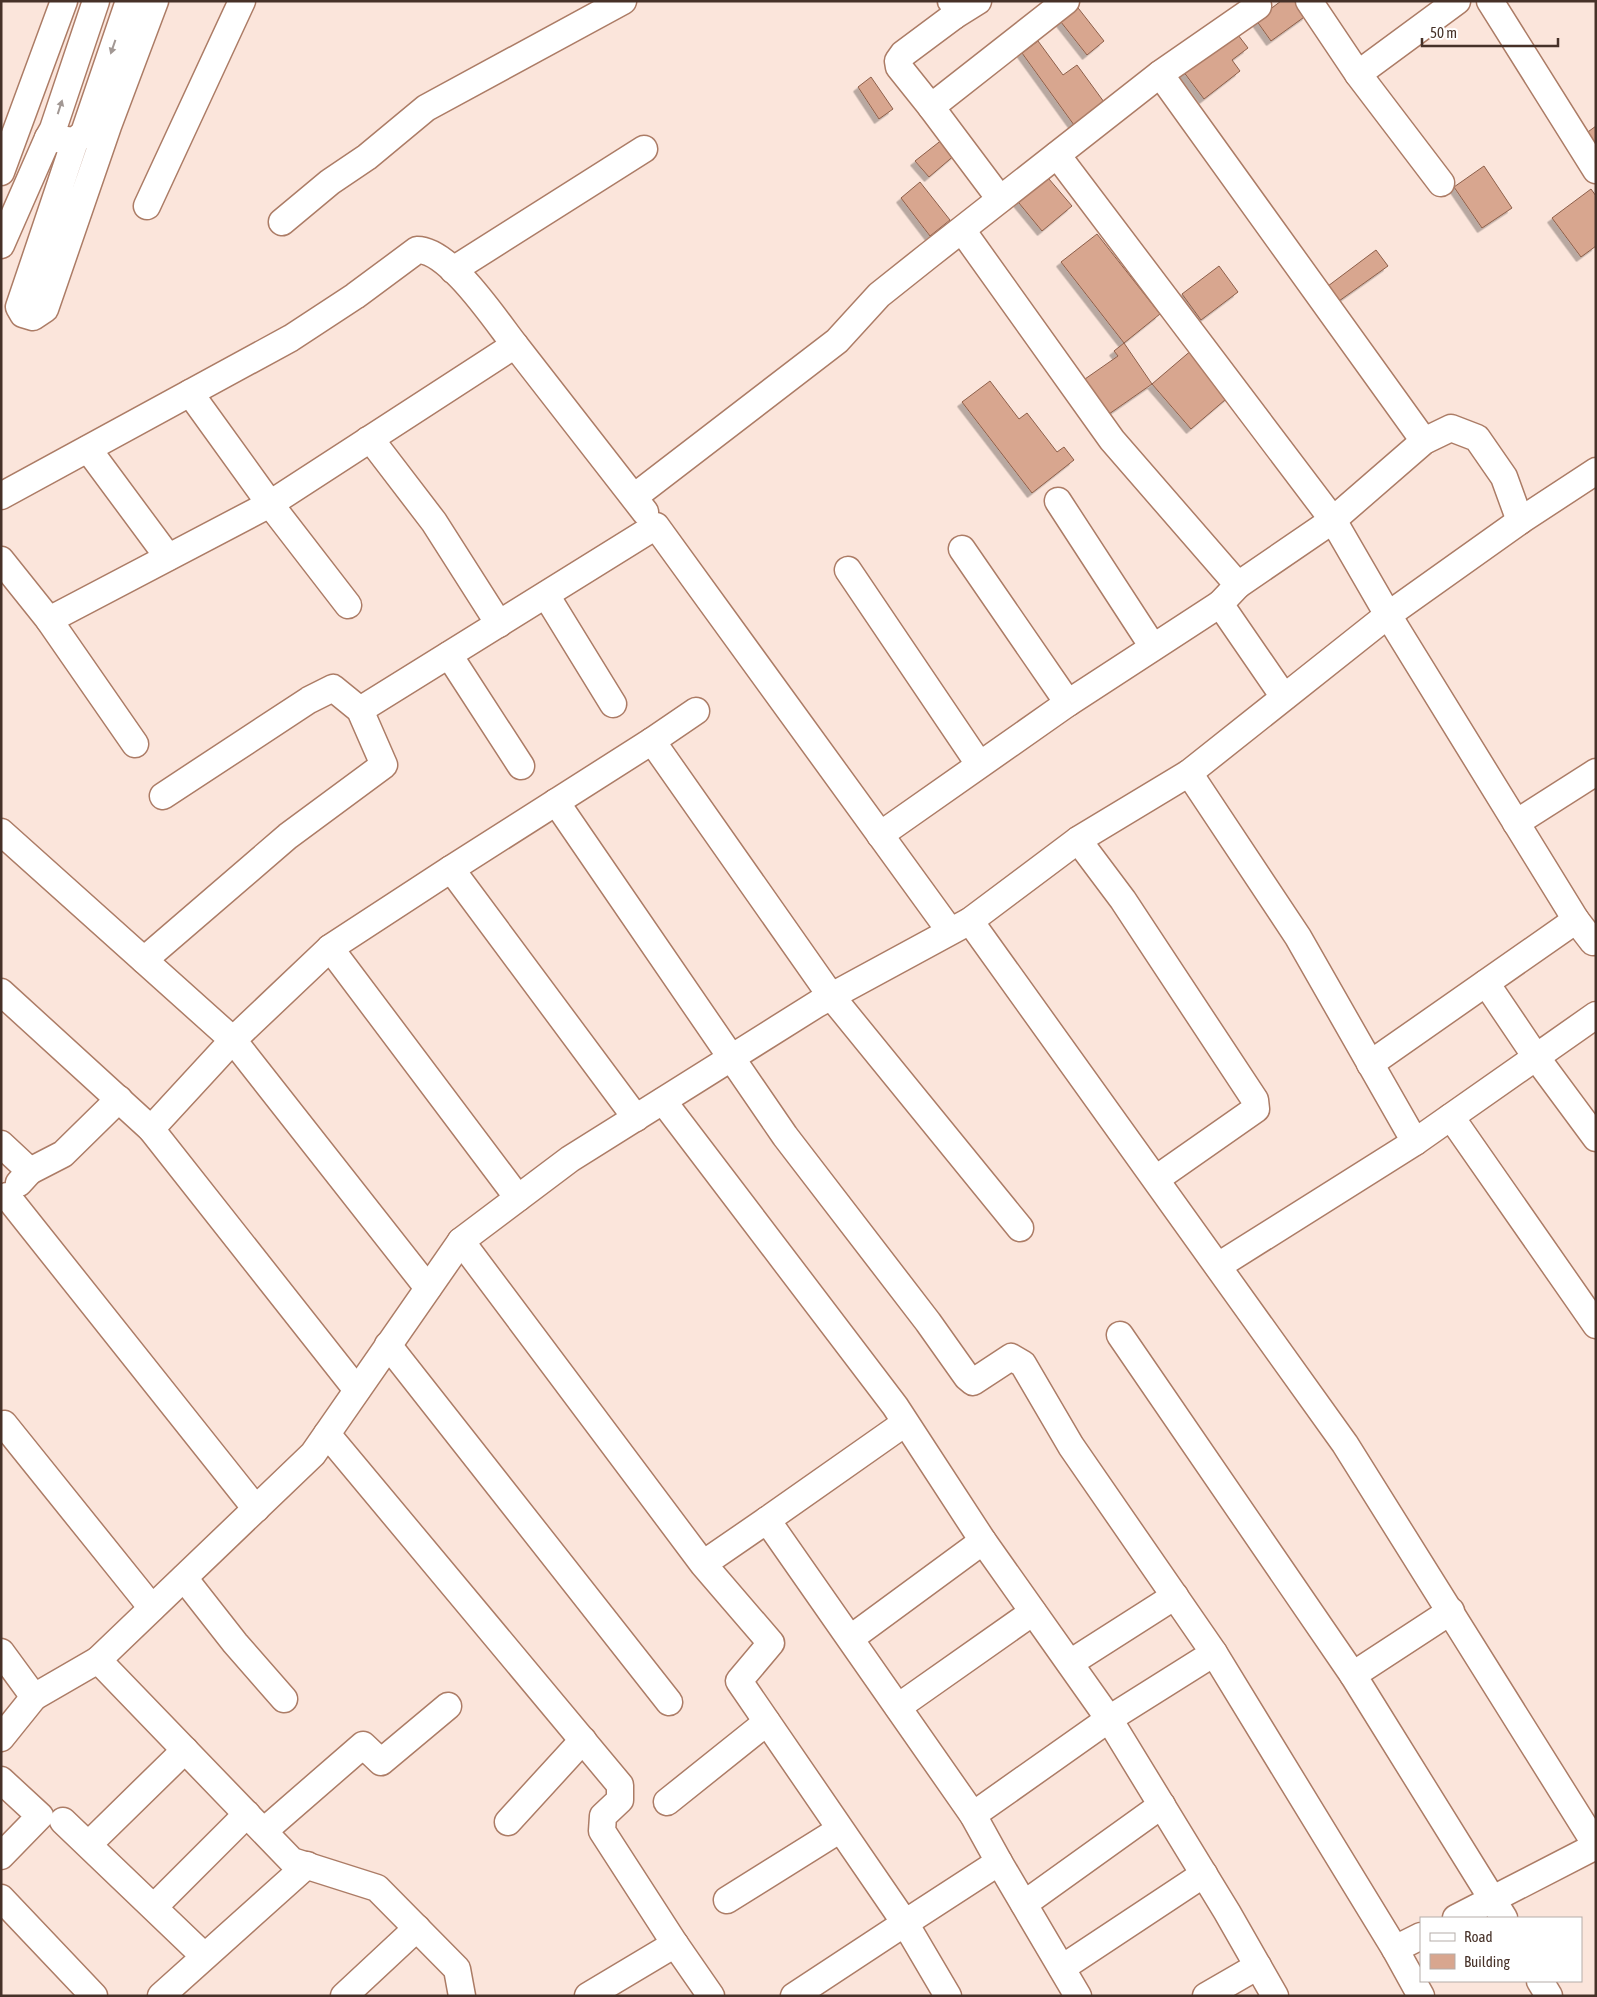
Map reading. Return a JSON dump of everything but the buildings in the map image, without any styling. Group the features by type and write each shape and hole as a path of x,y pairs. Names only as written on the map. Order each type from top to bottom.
{"street":[{"path":"1,172 64,1"},
{"path":"1,245 53,129 96,1"},
{"path":"129,1 84,133 75,141 19,307 24,314 33,316 45,309 108,126 155,1"},
{"path":"147,206 242,1"},
{"path":"282,222 330,182 367,157 426,108 623,1"},
{"path":"978,1 953,9 898,60 899,67 1000,199"},
{"path":"931,108 1066,1"},
{"path":"634,497 837,341 879,295 1000,199 1160,74 1258,6 1255,1"},
{"path":"1309,1 1358,74 1441,183"},
{"path":"1358,74 1457,1"},
{"path":"1490,1 1596,170"},
{"path":"1160,74 1424,440"},
{"path":"48,138 75,141"},
{"path":"453,270 644,149"},
{"path":"1057,155 1333,520 1388,615 1576,920 1595,943"},
{"path":"962,230 1112,440 1238,585"},
{"path":"1,496 291,338 355,296 417,250 427,251 453,270 515,345 656,526 880,835 960,926 1156,1180 1345,1444 1451,1610 1596,1846 1499,1909 1461,1917"},
{"path":"49,620 270,504 515,345"},
{"path":"190,393 270,504 348,605"},
{"path":"880,835 1068,703 1220,604 1238,585 1333,520 1424,440 1451,428 1477,438 1504,477 1520,521"},
{"path":"368,440 372,441 434,522 499,624"},
{"path":"88,449 168,558"},
{"path":"1,1738 34,1697 98,1660 313,1454 462,1241 570,1159 831,996 960,926 1078,840 1189,773 1388,615 1520,521 1596,471"},
{"path":"1058,501 1153,647"},
{"path":"360,710 656,526"},
{"path":"962,549 1068,703"},
{"path":"1,560 49,620 135,744"},
{"path":"848,570 980,764"},
{"path":"546,595 614,704"},
{"path":"1220,604 1284,698"},
{"path":"449,655 521,766"},
{"path":"144,960 288,836 384,765 360,710 333,688 309,700 163,796"},
{"path":"151,1129 233,1040 330,948 696,711"},
{"path":"652,741 831,996 1020,1228"},
{"path":"1516,823 1596,772"},
{"path":"1189,773 1298,937 1415,1142"},
{"path":"556,802 785,1136 928,1322 967,1377 974,1382 1011,1356 1023,1364 1071,1446 1214,1654 1395,1949 1421,1996"},
{"path":"1,832 233,1040 428,1288"},
{"path":"1078,840 1123,900 1254,1100 1256,1108 1156,1180"},
{"path":"450,869 636,1118"},
{"path":"1370,1064 1576,920"},
{"path":"330,948 518,1198"},
{"path":"1486,983 1536,1057 1596,1138"},
{"path":"1,992 151,1129 357,1390"},
{"path":"1218,1266 1415,1142 1536,1057 1593,1024"},
{"path":"119,1099 63,1154 30,1171 4,1199 256,1509"},
{"path":"663,1101 905,1423 983,1541 1109,1719 1204,1874 1275,1996"},
{"path":"1452,1117 1596,1324"},
{"path":"1,1144 30,1171"},
{"path":"462,1241 703,1564 771,1643 738,1681 905,1923 948,1996"},
{"path":"1120,1335 1353,1675 1499,1909"},
{"path":"388,1346 669,1702"},
{"path":"703,1564 905,1423"},
{"path":"4,1424 152,1608"},
{"path":"327,1434 620,1785 620,1800 603,1816 602,1831 674,1944 712,1996"},
{"path":"767,1520 852,1638 973,1815 1078,1996"},
{"path":"852,1638 983,1541"},
{"path":"184,1578 235,1643 284,1699"},
{"path":"1070,1664 1175,1596"},
{"path":"1353,1675 1451,1610"},
{"path":"898,1707 1033,1612"},
{"path":"1,1652 34,1697"},
{"path":"973,1815 1109,1719 1214,1654"},
{"path":"98,1660 292,1861 377,1888 458,1970 462,1996"},
{"path":"154,1907 255,1823 363,1745 381,1762 448,1706"},
{"path":"666,1802 767,1722"},
{"path":"508,1822 583,1740"},
{"path":"89,1844 185,1750"},
{"path":"1,1780 40,1816 1,1856"},
{"path":"1024,1904 1162,1805"},
{"path":"64,1821 204,1956"},
{"path":"727,1900 839,1830"},
{"path":"809,1992 905,1923 1000,1862"},
{"path":"161,1996 307,1865"},
{"path":"1062,1968 1204,1874"},
{"path":"1,1898 94,1996"},
{"path":"344,1996 417,1928"},
{"path":"1395,1949 1420,1936"},
{"path":"588,1996 674,1944"},
{"path":"1206,1996 1258,1966"},
{"path":"1541,1982 1549,1996"}]}
